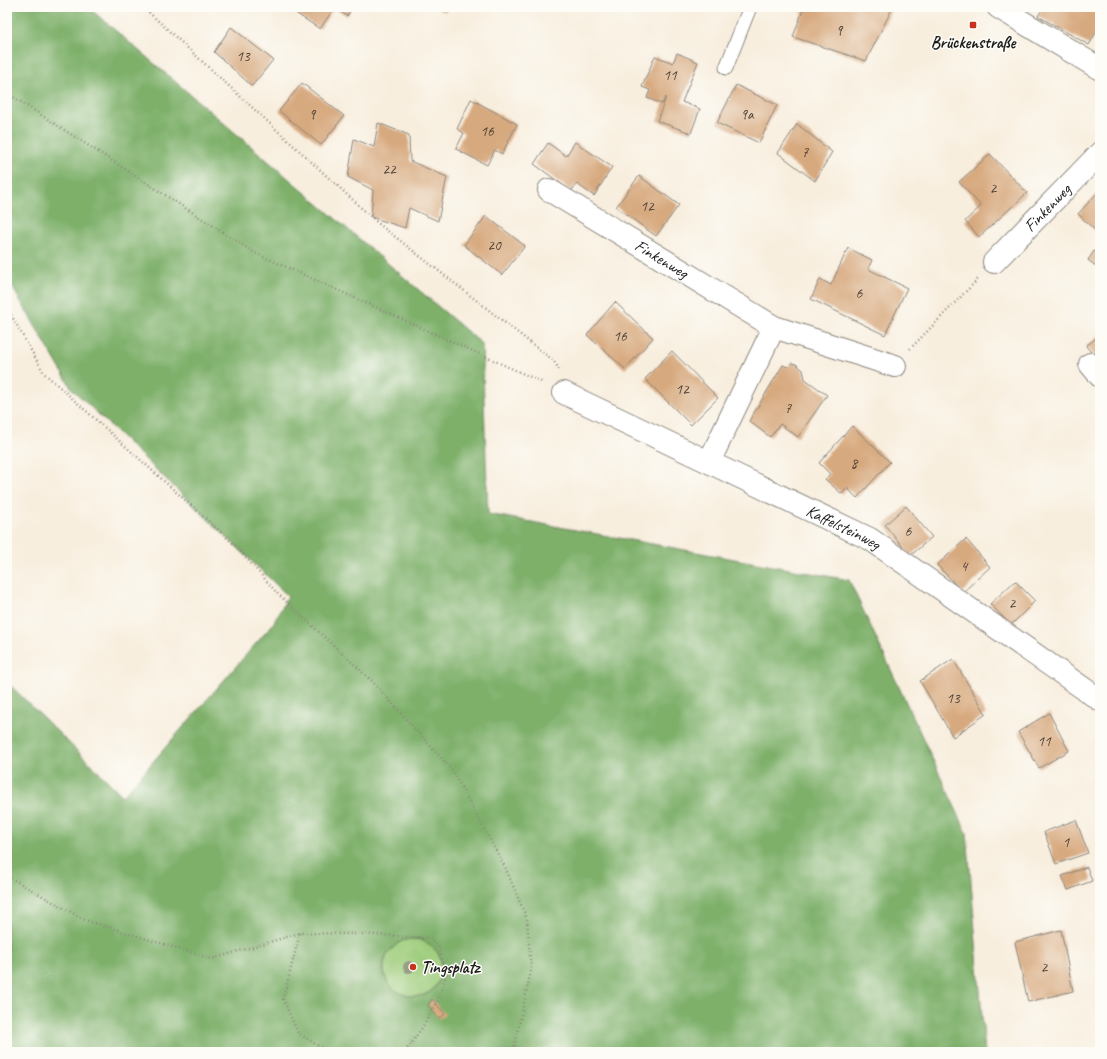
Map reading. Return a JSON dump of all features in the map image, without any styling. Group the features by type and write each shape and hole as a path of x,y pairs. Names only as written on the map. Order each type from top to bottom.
{"street":[{"path":"998,7 1100,69"},
{"name":"Finkenweg","path":"994,262 1100,153"},
{"name":"Finkenweg","path":"549,190 774,327 895,366"},
{"path":"709,462 774,327"},
{"name":"Kaffelsteinweg","path":"572,397 870,539 1100,700"}],"lane":[{"path":"726,68 750,7"}],"path":[{"path":"143,7 380,225 554,361 572,397"},
{"path":"7,93 255,253 572,397"},
{"path":"895,366 994,262"},
{"path":"7,308 44,373 234,544 278,594 372,681 452,770 505,867 527,919 531,971 513,1052"},
{"path":"7,876 85,920 212,959 300,933 360,934 429,938 438,947 446,975 438,1000 422,1028 405,1052"},
{"path":"300,933 283,999 298,1033 328,1052"}],"green space":[{"path":"7,7 88,7 482,344 488,514 849,580 967,833 985,1052 7,1052 7,682 123,796 273,624 288,596 72,389 7,278","holes":["420,939 435,949 440,959 442,969 441,974 437,984 429,993 420,996 408,995 391,987 386,979 384,962 388,954 401,941"]},
{"name":"Tingsplatz","path":"413,939 424,941 437,952 440,957 442,968 440,979 429,992 424,995 413,997 402,995 389,984 386,979 384,968 386,957 397,944 402,941"}],"building":[{"path":"293,7 353,7 347,16 334,8 320,29 291,10"},
{"path":"436,7 448,7 445,12"},
{"path":"804,7 893,7 866,61 793,37"},
{"path":"1044,7 1100,7 1100,25 1089,45 1038,16"},
{"path":"231,27 273,60 252,86 214,52"},
{"path":"677,53 698,62 682,102 700,109 691,133 657,121 666,97 662,104 647,98 650,90 642,87 655,56 673,63"},
{"path":"302,83 344,116 321,145 279,111"},
{"path":"736,85 777,105 759,143 717,123"},
{"path":"471,99 517,124 502,154 495,150 487,165 456,149 464,133 457,129"},
{"path":"378,123 409,135 410,161 447,177 438,221 409,208 405,228 371,217 373,190 348,177 354,139 374,147"},
{"path":"797,124 832,152 815,181 778,153"},
{"path":"575,142 612,167 594,196 577,184 571,191 534,164 548,143 566,156"},
{"path":"990,154 1027,193 979,237 965,221 981,206 959,182"},
{"path":"639,176 679,205 656,236 616,207"},
{"path":"1098,192 1100,194 1100,235 1078,214"},
{"path":"486,216 525,246 502,275 464,245"},
{"path":"848,248 872,260 868,269 907,288 885,335 811,299 820,279 831,285"},
{"path":"1094,251 1100,255 1100,269 1088,260"},
{"path":"615,302 653,338 625,369 587,335"},
{"path":"1100,335 1100,363 1086,346"},
{"path":"672,351 718,398 691,425 645,379"},
{"path":"791,363 796,364 803,370 805,379 827,395 798,437 780,424 770,437 749,421 783,365 787,367"},
{"path":"852,426 890,462 857,498 847,488 842,494 825,479 830,474 819,463"},
{"path":"906,506 932,537 910,556 885,525"},
{"path":"966,539 990,567 963,592 937,565"},
{"path":"1015,581 1035,601 1011,625 990,604"},
{"path":"953,659 986,714 953,737 920,681"},
{"path":"1049,713 1069,751 1039,768 1018,732"},
{"path":"1076,820 1088,853 1056,864 1044,832"},
{"path":"1087,867 1092,881 1068,890 1062,876"},
{"path":"1061,930 1073,991 1028,1002 1015,942"},
{"path":"432,999 445,1014 439,1019 428,1005"}],"place":[{"name":"Brückenstraße","path":"973,25"},
{"name":"Tingsplatz","path":"413,967"}]}
